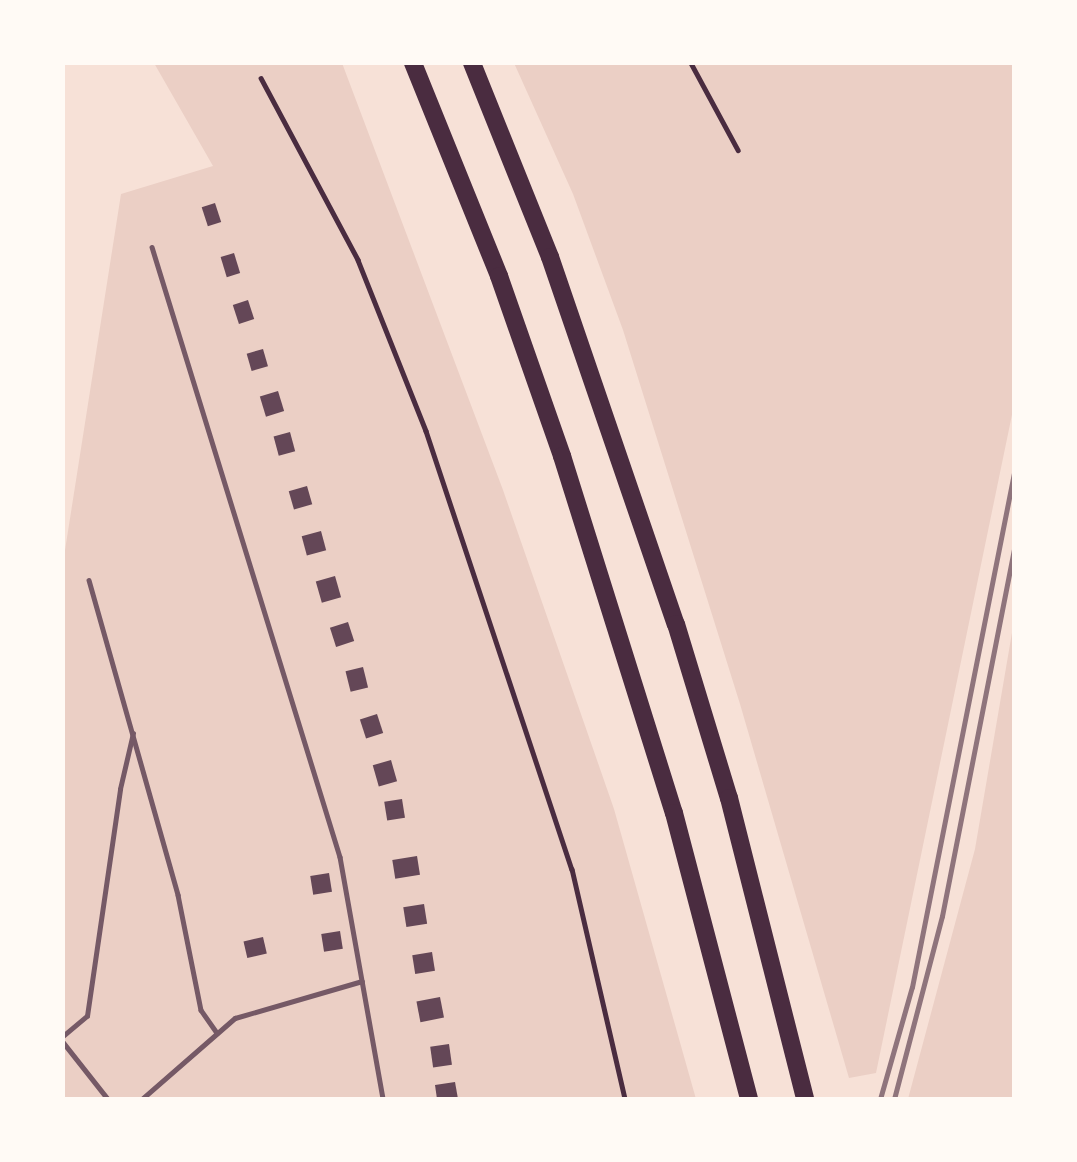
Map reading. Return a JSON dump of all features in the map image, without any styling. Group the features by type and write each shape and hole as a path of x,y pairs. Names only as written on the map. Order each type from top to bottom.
{"highway":[{"path":"413,63 499,276 562,456 674,813 749,1099"},
{"path":"472,63 555,270 676,624 729,798 805,1099"}],"lane":[{"path":"152,247 340,857 383,1099"},
{"path":"89,580 178,895 201,1010 217,1033"},
{"path":"63,1036 87,1016 120,789 133,732"},
{"path":"142,1099 235,1018 362,981"},
{"path":"63,1042 108,1099"}],"path":[{"path":"691,63 738,150"},
{"path":"261,78 358,260 426,431 572,869 625,1099"}],"shaded area":[{"path":"154,63 342,63 503,490 614,809 696,1099 63,1099 63,563 121,194 213,166"},
{"path":"514,63 1014,63 1014,405 876,1073 849,1078 740,704 623,330 573,194"},
{"path":"1014,621 1014,1099 908,1099 975,849"}],"building":[{"path":"215,203 221,222 208,226 202,207"},
{"path":"234,253 240,273 227,277 221,257"},
{"path":"248,300 254,319 239,324 233,305"},
{"path":"263,349 268,366 252,371 247,354"},
{"path":"278,391 284,411 266,417 260,397"},
{"path":"290,432 295,451 279,456 274,436"},
{"path":"307,486 312,504 294,510 289,491"},
{"path":"321,531 326,550 307,555 302,536"},
{"path":"335,576 341,597 322,603 316,582"},
{"path":"348,622 354,641 336,647 330,628"},
{"path":"363,667 368,687 351,692 346,671"},
{"path":"377,714 383,733 366,739 360,720"},
{"path":"391,760 397,781 379,786 373,765"},
{"path":"402,799 405,818 387,821 384,802"},
{"path":"417,856 420,875 395,879 392,860"},
{"path":"329,873 332,892 313,895 310,876"},
{"path":"424,904 427,924 406,927 403,907"},
{"path":"340,931 343,949 324,952 321,934"},
{"path":"263,937 267,954 247,958 244,941"},
{"path":"432,952 435,971 415,974 412,955"},
{"path":"440,997 444,1018 420,1022 416,1002"},
{"path":"449,1044 452,1065 433,1067 430,1047"},
{"path":"455,1082 458,1099 437,1099 435,1085"}],"railway":[{"path":"880,1099 912,987 1014,473"},
{"path":"894,1099 942,916 1014,548"}]}
